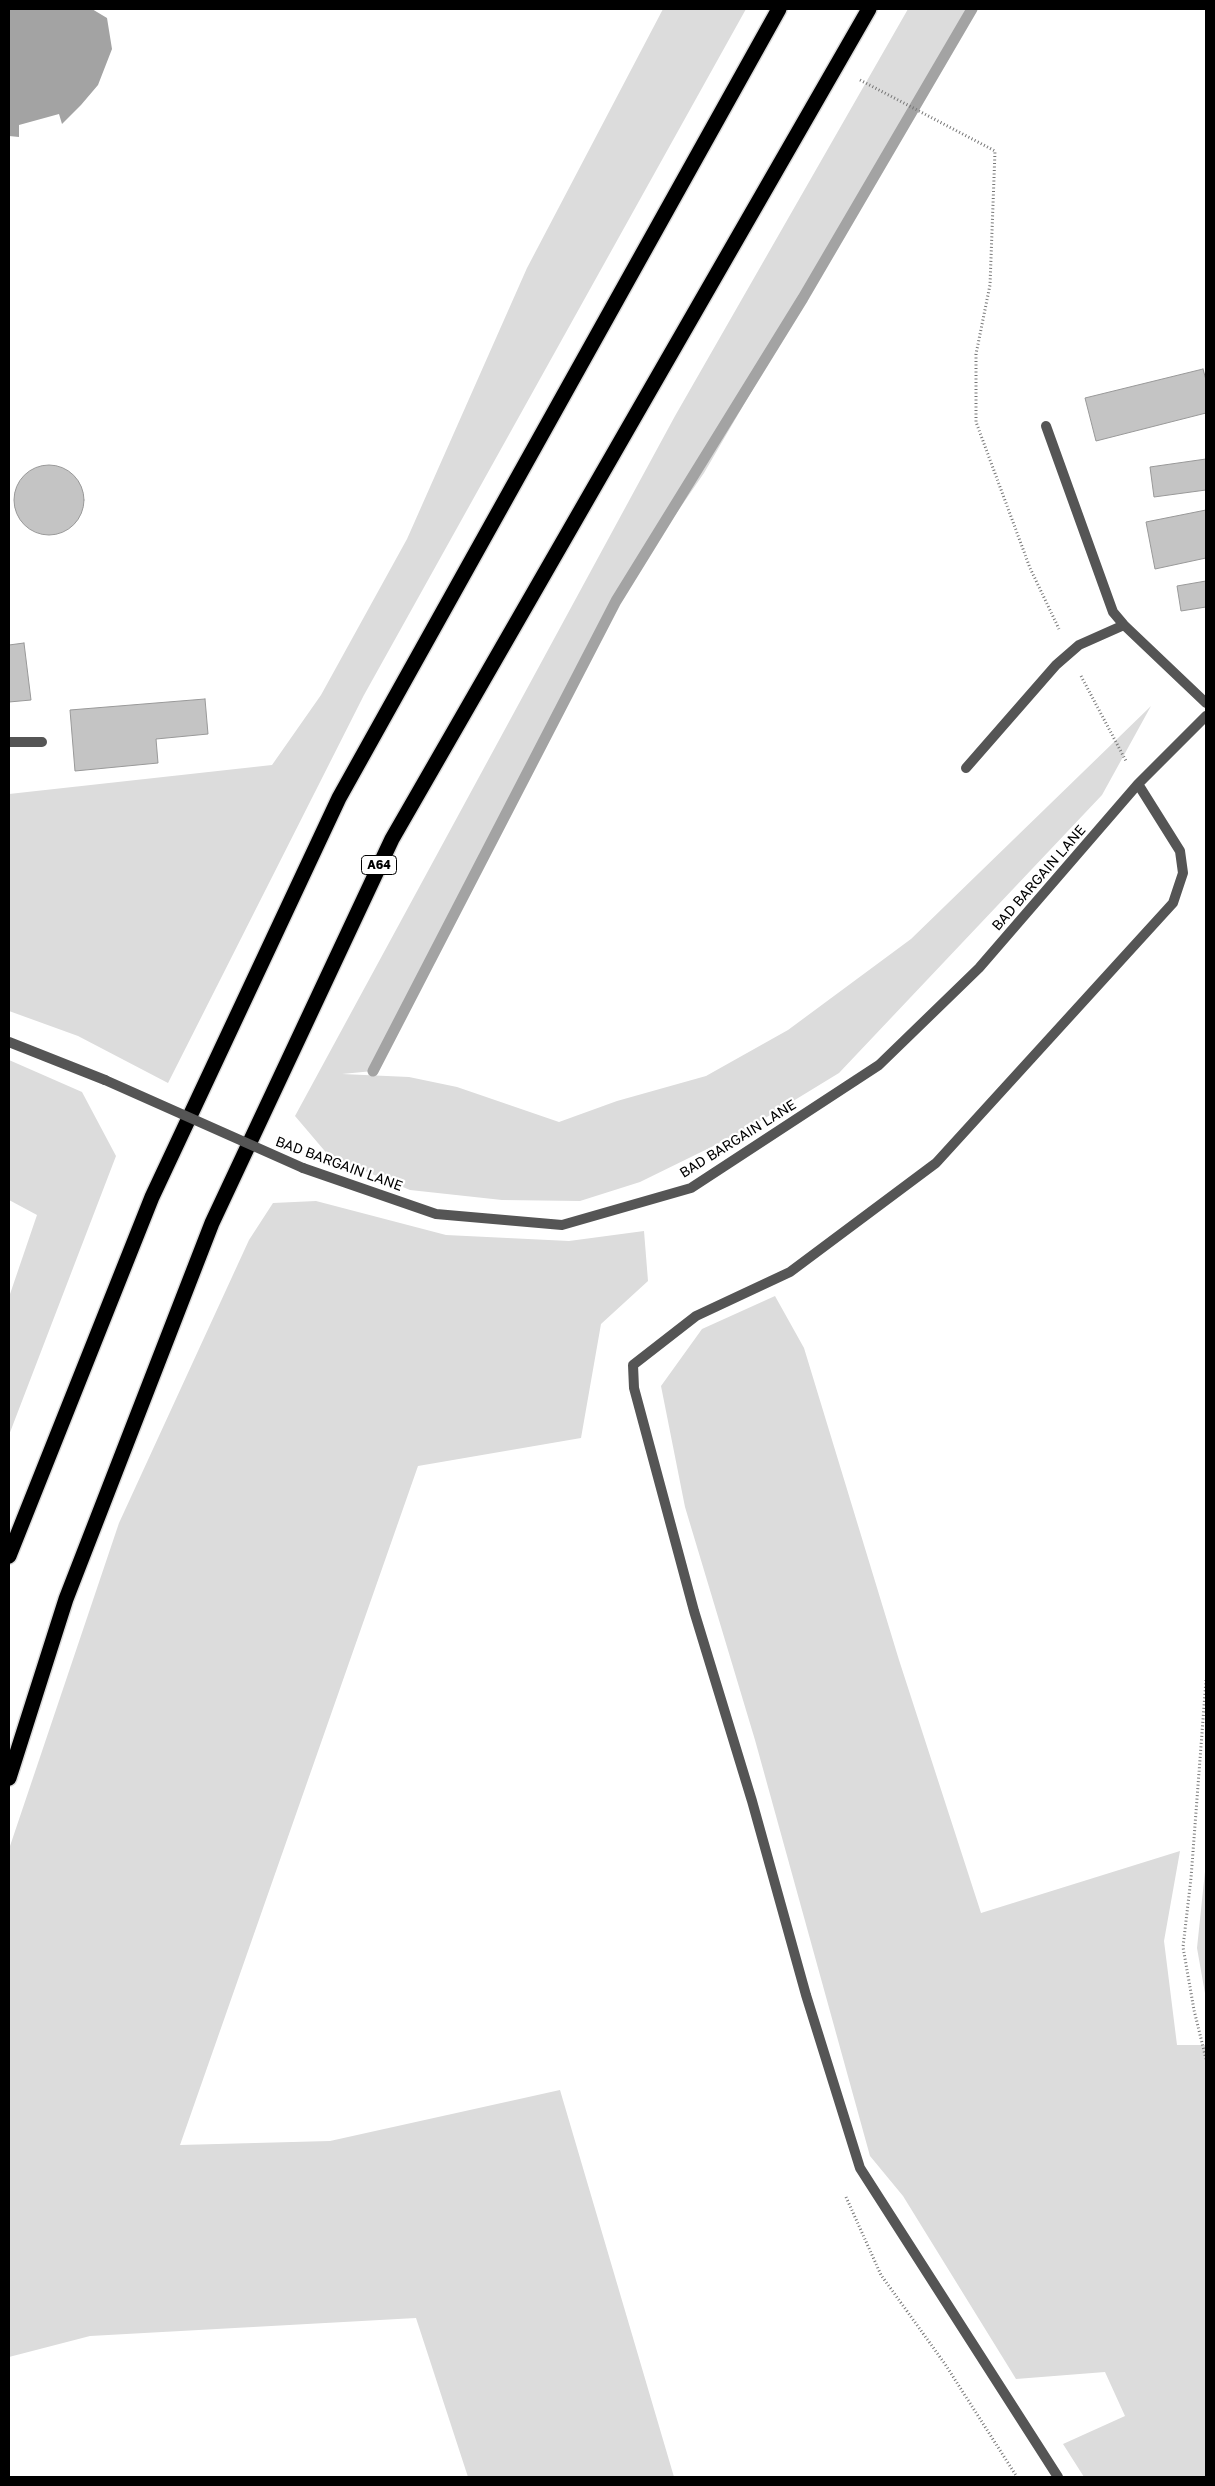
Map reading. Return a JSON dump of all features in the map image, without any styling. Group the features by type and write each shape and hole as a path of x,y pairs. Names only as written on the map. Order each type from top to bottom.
{"highway":[{"path":"9,1556 152,1197 339,798 779,9"},
{"name":"A64","path":"9,1778 66,1599 212,1223 392,838 869,9"}],"lane":[{"path":"1046,426 1113,612 1124,625 1206,703"},
{"path":"966,768 1056,664 1079,644 1124,625"},
{"name":"BAD BARGAIN LANE","path":"9,1042 105,1080 303,1168 436,1214 562,1225 691,1188 879,1065 979,968 1138,784 1206,716"},
{"path":"9,742 42,742"},
{"path":"1058,2477 860,2168 806,1995 752,1801 694,1611 634,1388 633,1365 696,1316 790,1272 936,1163 1173,903 1183,873 1180,851 1138,784"}],"path":[{"path":"864,72 860,80 908,107 995,151 990,285 976,354 976,422 1030,568 1070,653 1138,784"},
{"path":"1206,1680 1191,1878 1183,1947 1194,2010 1206,2059"}],"shaded area":[{"path":"9,9 92,9 107,18 112,49 98,85 62,124 59,114 19,125 19,137 9,136"},
{"path":"663,9 746,9 364,695 168,1083 78,1036 9,1011 9,794 272,765 321,695 407,539 527,268"},
{"path":"908,9 974,9 704,473 616,601 373,1071 342,1074 409,1077 457,1087 559,1122 617,1101 706,1076 788,1030 911,939 1151,706 1102,795 839,1073 744,1131 640,1182 580,1201 502,1200 410,1190 329,1156 295,1116 675,416"},
{"path":"9,1060 82,1092 116,1156 9,1435 9,1297 37,1215 9,1200"},
{"path":"316,1201 446,1235 569,1241 644,1231 648,1281 601,1324 581,1438 418,1466 180,2145 330,2141 560,2090 674,2477 468,2477 416,2318 90,2336 9,2357 9,1849 119,1523 249,1240 273,1203"},
{"path":"775,1296 804,1348 899,1660 981,1913 1180,1851 1164,1941 1177,2045 1206,2045 1206,2477 1084,2477 1063,2444 1125,2416 1105,2372 1016,2379 903,2196 870,2156 755,1740 685,1507 661,1386 702,1329"},
{"path":"1206,1862 1206,1999 1197,1948"}],"building":[{"path":"1203,369 1206,380 1206,413 1096,441 1085,398"},
{"path":"1206,459 1206,490 1154,497 1150,467"},
{"path":"56,465 69,471 78,480 82,486 84,500 82,514 74,525 63,533 42,535 35,533 24,525 16,514 14,493 16,486 24,475 35,467"},
{"path":"1206,510 1206,558 1155,569 1146,522"},
{"path":"1206,581 1206,607 1181,611 1177,586"},
{"path":"24,643 31,700 9,702 9,645"},
{"path":"205,699 208,734 156,739 158,763 75,771 70,710"}],"waterway":[{"path":"373,1071 616,601 803,298 972,9"}]}
